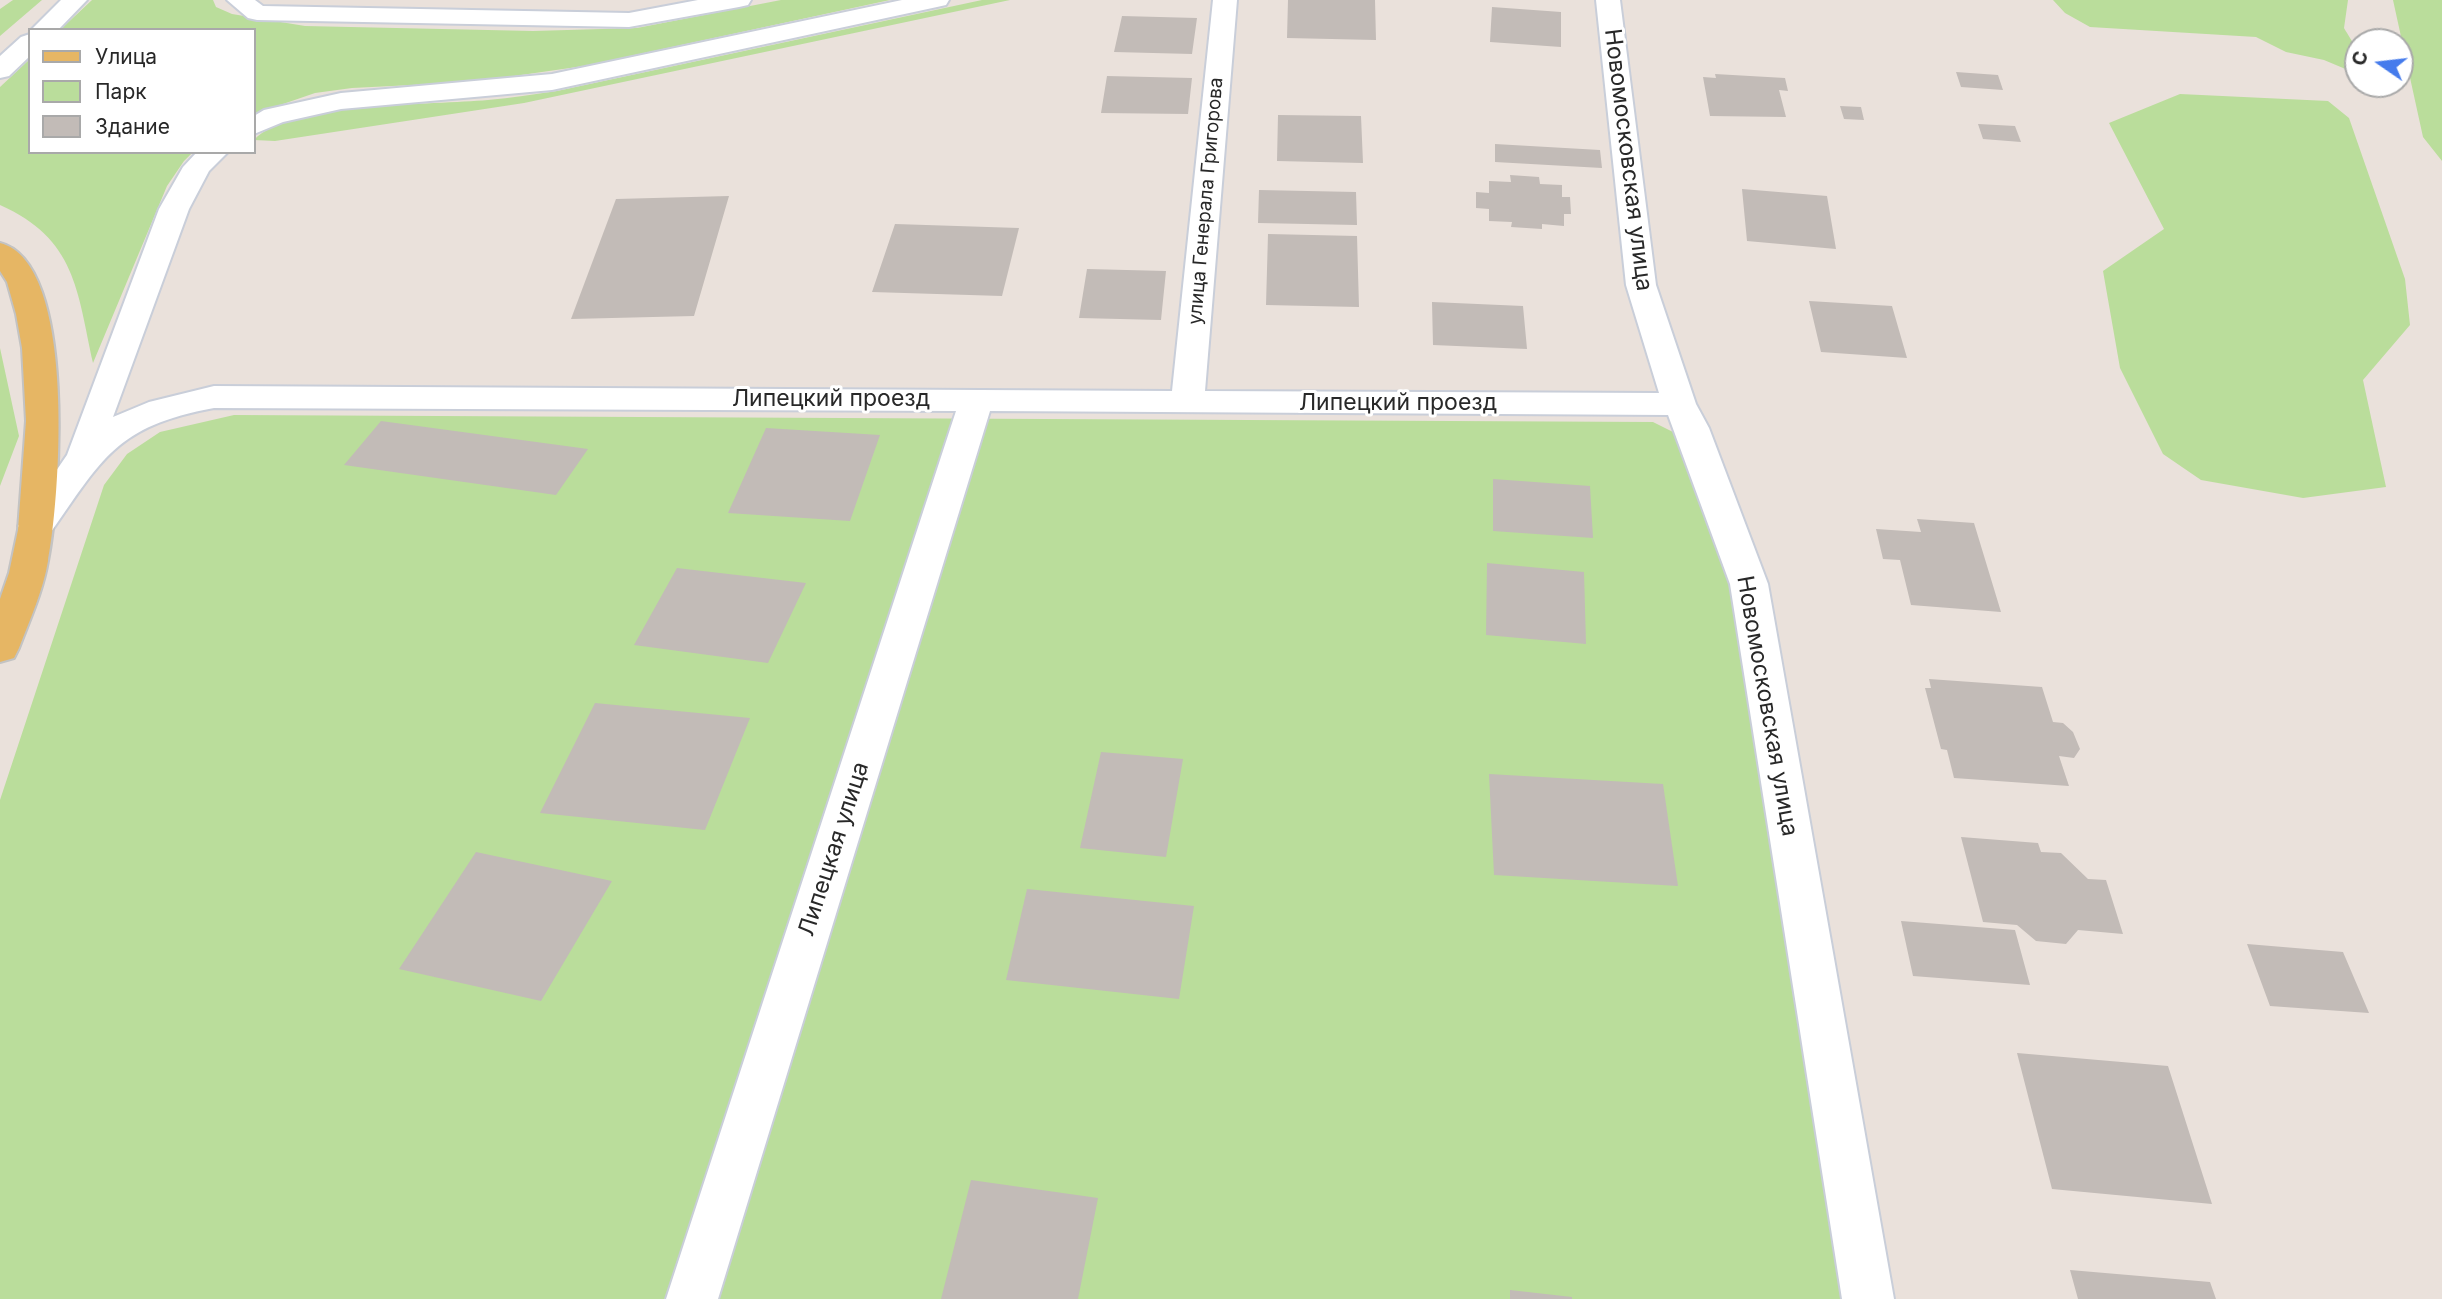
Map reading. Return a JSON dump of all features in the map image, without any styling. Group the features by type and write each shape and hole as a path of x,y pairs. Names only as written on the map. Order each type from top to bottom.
{"main road":[{"path":"0,252 22,279 40,360 43,431 36,526 30,566 0,648"}],"street":[{"path":"45,28 75,0"},
{"path":"239,0 257,13 629,20 739,0"},
{"path":"256,125 286,113 341,101 464,92 551,82 937,0"},
{"name":"улица Генерала Григорова","path":"1187,403 1225,0"},
{"name":"Новомосковская улица","path":"1608,0 1641,285 1679,404 1692,428 1749,584 1868,1299"},
{"path":"0,70 28,44"},
{"path":"85,457 92,429 174,209 197,167 212,154"},
{"name":"Липецкий проезд","path":"36,526 85,457 108,436 136,419 173,404 214,397 1679,404"},
{"name":"Липецкая улица","path":"692,1299 977,400"}],"green space":[{"path":"13,0 42,0 0,36 0,9"},
{"path":"92,0 213,0 216,7 232,14 305,26 533,31 637,28 781,0 890,0 584,66 472,82 352,88 315,93 256,113 256,28 62,28"},
{"path":"982,0 1010,0 524,103 275,141 256,140 272,128 298,118 329,112 488,100 557,91"},
{"path":"2053,0 2348,0 2344,28 2344,68 2324,60 2286,52 2256,37 2090,27 2065,13"},
{"path":"2393,0 2442,0 2442,161 2423,137 2414,96 2414,28 2399,28"},
{"path":"28,61 28,154 191,154 167,186 93,363 77,290 59,251 25,219 0,205 0,87"},
{"path":"2180,94 2328,101 2349,118 2405,279 2410,325 2363,380 2386,487 2303,498 2201,480 2163,454 2120,368 2103,271 2164,229 2109,123"},
{"path":"0,348 19,436 0,486"},
{"path":"234,415 1653,422 1683,437 1731,547 1845,1299 0,1299 0,800 104,485 127,454 160,432"}],"building":[{"path":"1288,0 1375,0 1376,40 1287,38"},
{"path":"1492,7 1561,12 1561,47 1490,42"},
{"path":"1122,16 1197,18 1192,54 1114,52"},
{"path":"1956,72 1998,75 2003,90 1961,87"},
{"path":"1715,74 1785,78 1788,91 1779,90 1786,117 1710,116 1703,77 1716,78"},
{"path":"1107,76 1192,78 1188,114 1101,113"},
{"path":"1840,106 1861,107 1864,120 1844,119"},
{"path":"1278,115 1361,116 1363,163 1277,161"},
{"path":"1978,124 2015,126 2021,142 1983,139"},
{"path":"1495,144 1600,150 1602,168 1495,162"},
{"path":"1510,175 1539,177 1540,184 1562,185 1562,197 1570,197 1571,214 1564,214 1564,226 1542,224 1542,229 1511,227 1512,222 1489,221 1489,209 1476,208 1476,192 1489,193 1489,181 1511,182"},
{"path":"1742,189 1827,196 1836,249 1747,241"},
{"path":"1259,190 1356,192 1357,225 1258,223"},
{"path":"729,196 694,316 571,319 616,199"},
{"path":"895,224 1019,228 1002,296 872,292"},
{"path":"1268,234 1357,236 1359,307 1266,305"},
{"path":"1087,269 1166,271 1161,320 1079,318"},
{"path":"1809,301 1892,306 1907,358 1821,352"},
{"path":"1432,302 1523,306 1527,349 1433,345"},
{"path":"381,421 588,449 556,495 344,465"},
{"path":"766,428 880,435 850,521 728,513"},
{"path":"1493,479 1590,486 1593,538 1493,531"},
{"path":"1917,519 1974,523 2001,612 1911,605 1900,560 1883,559 1876,529 1921,532"},
{"path":"1487,563 1584,572 1586,644 1486,635"},
{"path":"677,568 806,583 768,663 634,645"},
{"path":"1929,679 2042,687 2053,722 2063,723 2073,732 2080,749 2074,758 2059,756 2069,786 1954,778 1947,750 1941,749 1925,688 1931,688"},
{"path":"595,703 750,718 705,830 540,813"},
{"path":"1101,752 1183,759 1166,857 1080,848"},
{"path":"1489,774 1663,784 1678,886 1494,875"},
{"path":"1961,837 2038,843 2041,852 2061,853 2088,879 2106,880 2123,934 2078,930 2066,944 2036,941 2017,925 1983,922"},
{"path":"476,852 612,881 541,1001 399,969"},
{"path":"1027,889 1194,906 1179,999 1006,980"},
{"path":"1901,921 2015,930 2030,985 1913,976"},
{"path":"2247,944 2343,952 2369,1013 2270,1006"},
{"path":"2017,1053 2168,1066 2212,1204 2052,1189"},
{"path":"971,1180 1098,1198 1078,1299 941,1299"},
{"path":"2070,1270 2210,1282 2216,1299 2078,1299"},
{"path":"1510,1290 1572,1297 1572,1299 1510,1299"}]}
